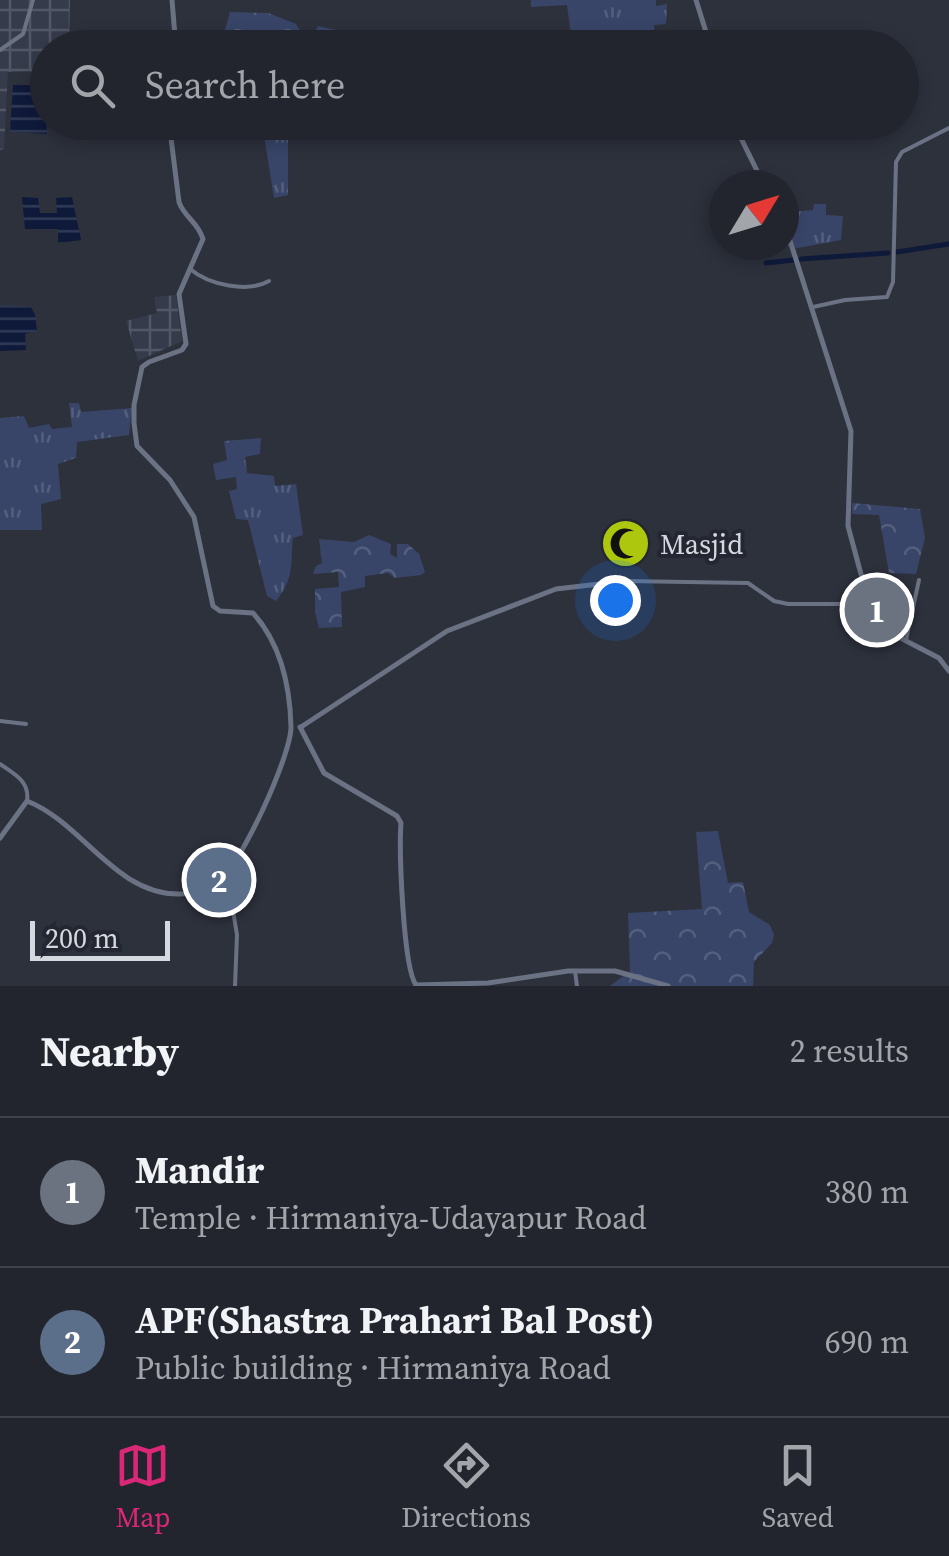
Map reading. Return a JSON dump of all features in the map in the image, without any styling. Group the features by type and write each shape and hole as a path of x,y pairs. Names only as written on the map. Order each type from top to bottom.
{"street":[{"path":"0,50 22,34 32,0"},
{"path":"172,0 174,30"},
{"path":"696,0 705,30"},
{"path":"809,308 887,296 894,282 896,162 902,152 949,128"},
{"path":"27,800 57,818 121,874 147,890 187,894 208,889 227,874 273,786 291,730 286,675 280,657 253,613 220,611 213,606 188,504 137,446 134,405 142,368 182,350 186,344 179,294 203,239 199,226 182,212 178,202 171,140"},
{"path":"741,140 756,170"},
{"path":"795,260 852,431 848,526 869,604 877,625 938,658 949,672"},
{"path":"190,270 224,284 261,286 269,280"},
{"path":"906,640 920,580"},
{"path":"291,730 447,631 556,589 626,581 748,583 788,604 869,604"},
{"path":"0,720 26,724"},
{"path":"300,727 324,773 397,816 401,823 405,925 411,977 416,984 488,983 575,971 616,971 668,986"},
{"path":"0,764 22,780 28,792 27,800 0,838"},
{"path":"227,874 238,936 235,986"},
{"path":"575,971 576,986"}],"shaded area":[{"path":"0,0 70,0 69,30 30,30 30,71 8,72 4,149 0,150"},
{"path":"13,85 30,85 30,133 10,132"},
{"path":"22,197 38,198 40,213 57,213 56,198 72,197 81,240 58,243 58,229 25,229"},
{"path":"176,295 182,341 138,361 126,321 157,313 154,297"},
{"path":"0,305 31,307 37,331 25,334 26,350 0,351"}],"green space":[{"path":"531,0 656,0 656,6 667,4 666,24 654,25 654,30 570,30 567,5 531,7"},
{"path":"230,12 268,13 296,24 300,30 225,30"},
{"path":"265,140 288,140 288,195 274,198"},
{"path":"814,204 826,204 826,215 843,216 841,240 799,248 799,211 813,210"},
{"path":"69,403 79,403 81,412 132,408 129,435 77,442 76,458 58,464 61,499 41,504 42,530 0,530 0,418 24,416 29,428 49,424 52,429 72,427"},
{"path":"261,438 260,454 245,457 247,473 274,476 275,486 296,484 303,535 293,538 289,578 276,601 267,596 248,520 236,519 229,491 237,489 236,477 216,480 213,464 227,460 224,441"},
{"path":"852,503 920,509 925,538 916,574 889,573 879,515 852,514"},
{"path":"369,535 391,544 390,554 397,558 397,544 408,544 419,554 425,572 395,578 388,573 365,576 365,587 341,592 342,627 319,628 315,589 339,587 338,572 313,574 322,563 319,539 354,542"},
{"path":"718,831 728,883 743,882 749,912 770,925 774,935 772,943 754,962 753,986 610,986 630,971 628,913 702,909 696,832"}],"waterway":[{"path":"897,252 949,244"},
{"path":"801,259 888,253"},
{"path":"766,263 794,260"}],"place":[{"name":"Masjid","path":"625,544"},
{"name":"Mandir","path":"877,610"},
{"name":"APF(Shastra Prahari Bal Post)","path":"219,880"}]}
